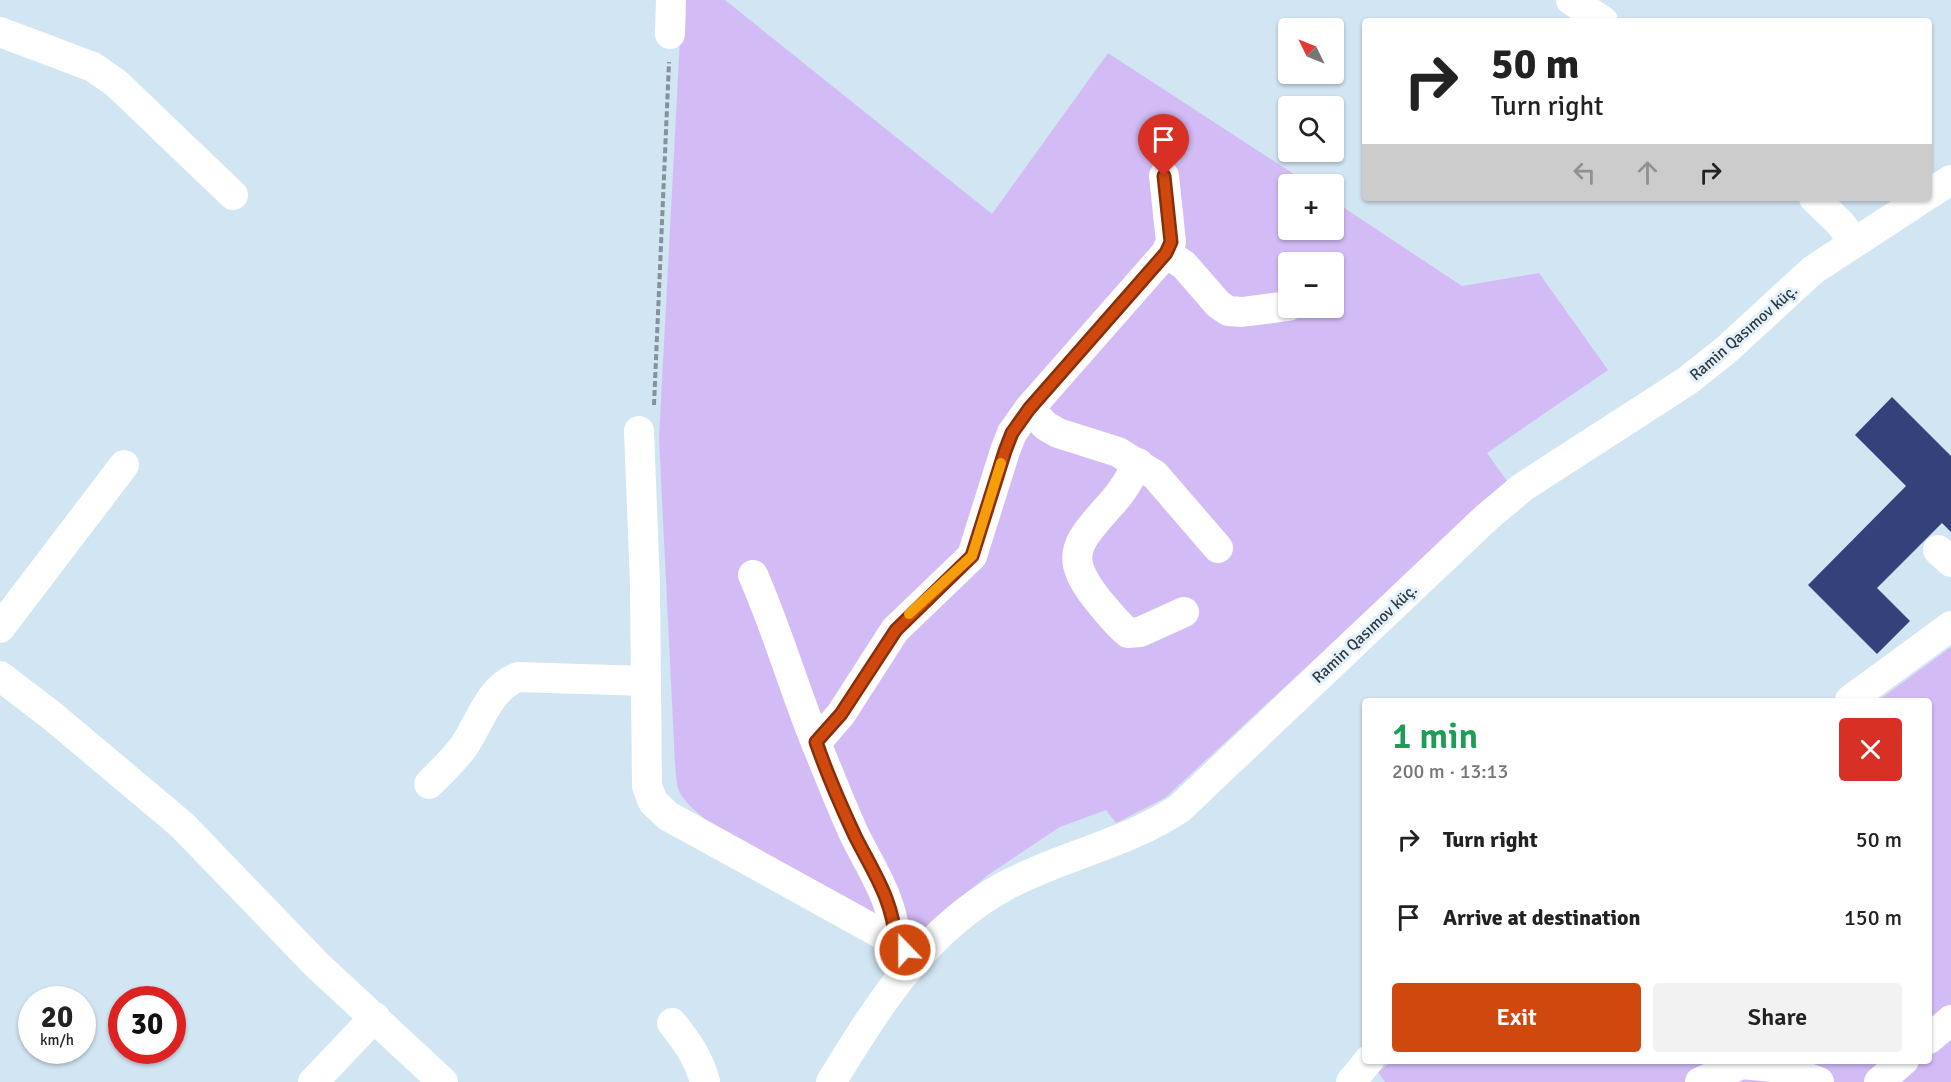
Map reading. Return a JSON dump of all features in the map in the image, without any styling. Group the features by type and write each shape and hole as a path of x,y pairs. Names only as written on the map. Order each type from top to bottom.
{"street":[{"path":"670,0 670,34"},
{"path":"1571,0 1598,18"},
{"path":"0,32 93,67 116,83 233,195"},
{"path":"816,742 841,714 896,630 972,556 1008,442 1029,409 1166,253 1171,242 1164,176"},
{"path":"1932,192 1951,180"},
{"path":"1817,201 1840,223 1854,242"},
{"name":"Ramin Qasımov küç.","path":"831,1082 876,1009 905,950 963,916 1005,886 1149,825 1180,808 1522,487 1687,381 1726,350 1813,270 1918,201"},
{"path":"1166,253 1184,265 1218,304 1228,311 1242,312 1278,307"},
{"path":"1029,409 1046,426 1058,433 1118,452 1155,475 1218,548"},
{"path":"639,431 646,681 646,786 653,802 668,816 905,950"},
{"path":"1138,463 1122,492 1089,527 1077,547 1076,561 1085,583 1117,624 1128,633 1140,632 1184,612"},
{"path":"0,628 124,465"},
{"path":"753,575 816,742 854,833 888,902 905,950"},
{"path":"1853,698 1951,626"},
{"path":"0,676 51,715 182,825 302,950 443,1082"},
{"path":"429,784 453,761 493,695 505,682 518,677 646,681"},
{"path":"313,1082 375,1017"},
{"path":"1932,1036 1951,1020"},
{"path":"672,1023 691,1047 700,1064 705,1082"},
{"path":"1351,1082 1366,1064"},
{"path":"1700,1082 1742,1064 1782,1068 1820,1082"},
{"path":"1879,1082 1899,1064"}],"path":[{"path":"639,431 650,418 654,406 670,34"}],"shaded area":[{"path":"682,0 725,0 992,214 1108,53 1294,174 1278,174 1278,240 1344,240 1344,208 1462,286 1539,273 1608,370 1487,453 1507,481 1165,798 1116,823 1106,810 1060,827 988,875 918,934 827,892 718,829 693,809 679,791 675,764 659,438"},
{"path":"1951,647 1951,1082 1385,1082 1378,1072 1389,1064 1932,1064 1932,698 1882,698"}],"building":[{"path":"1892,397 1951,456 1951,532 1942,523 1877,588 1910,621 1877,654 1808,585 1906,486 1855,435"}],"slow traffic":[{"path":"909,614 972,556 980,537 1001,463"}],"route":[{"path":"905,950 895,942 895,924 888,902 854,833 816,742 841,714 896,630 912,611 972,556 980,537 1005,451 1012,433 1029,409 1166,253 1171,242 1164,176"}]}
